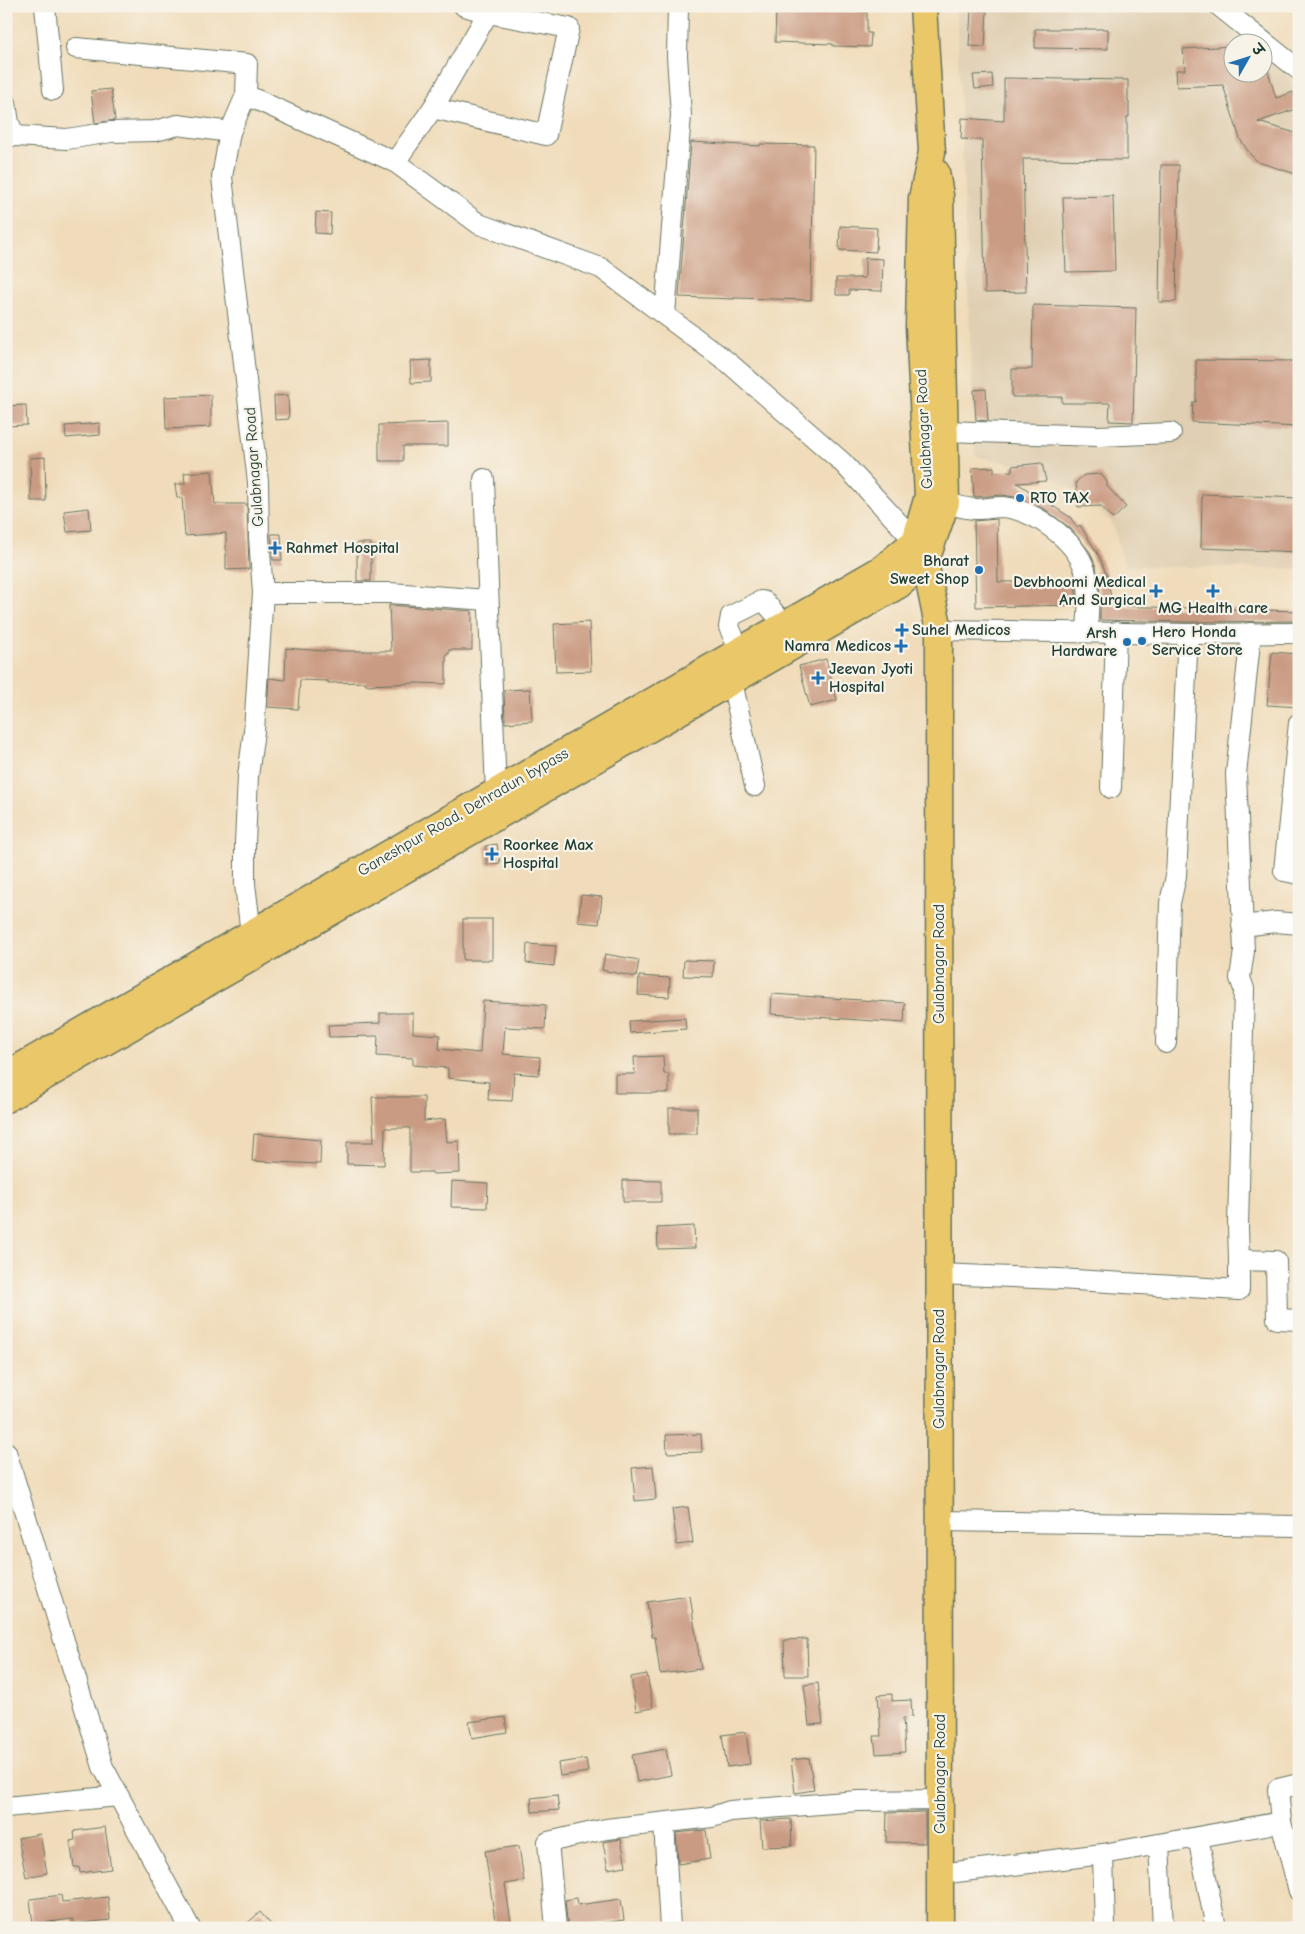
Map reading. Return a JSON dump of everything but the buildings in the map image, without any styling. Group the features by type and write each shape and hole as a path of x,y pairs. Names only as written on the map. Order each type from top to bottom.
{"main road":[{"name":"Gulabnagar Road","path":"924,6 932,152 922,198 919,327 928,496 920,552 939,630 940,1928"},
{"path":"6,1099 899,585 920,552 946,503 940,195 932,152"},
{"name":"Ganeshpur Road, Dehradun bypass","path":"6,1075 883,568 920,552"}],"street":[{"path":"45,6 53,90"},
{"path":"433,108 546,135 570,28 488,13 464,6"},
{"path":"665,315 681,115 677,56 678,6"},
{"path":"1219,6 1299,70"},
{"path":"395,162 433,108 488,13"},
{"name":"Gulabnagar Road","path":"76,48 247,64 246,95 230,132 222,177 258,482 263,593 254,730 248,776 245,843 245,884 251,934"},
{"path":"246,95 395,162 479,224 601,268 729,363 842,462 920,552"},
{"path":"6,103 9,123 15,136 67,139 111,132 155,131 178,125 230,132"},
{"path":"944,431 1098,436 1171,433"},
{"path":"484,479 496,793"},
{"path":"946,503 974,510 1002,507 1026,512 1059,534 1076,553 1085,569 1088,589 1087,631"},
{"path":"263,593 390,593 488,600"},
{"path":"740,651 729,627 729,620 736,613 761,601 765,602 785,625"},
{"path":"939,630 1188,634 1299,633"},
{"path":"1111,788 1116,632"},
{"path":"939,1274 1239,1290 1238,1226 1244,989 1240,978 1244,951 1236,774 1251,633"},
{"path":"1166,1043 1170,904 1176,876 1188,634"},
{"path":"732,682 755,786"},
{"path":"1299,723 1284,871 1299,874"},
{"path":"1242,926 1276,922 1299,924"},
{"path":"1239,1260 1276,1260 1277,1318 1299,1320"},
{"path":"6,1452 103,1767 190,1928"},
{"path":"939,1522 1299,1526"},
{"path":"1299,1784 1278,1789 1281,1822 1299,1891"},
{"path":"6,1807 118,1796"},
{"path":"556,1928 548,1842 606,1830 712,1816 730,1810 858,1802 940,1800"},
{"path":"664,1822 670,1928"},
{"path":"940,1874 1103,1854 1281,1822"},
{"path":"1198,1837 1216,1928"},
{"path":"1160,1844 1163,1928"},
{"path":"1103,1854 1105,1928"}],"shaded area":[{"path":"956,6 1198,6 1234,32 1222,32 1222,82 1272,82 1272,62 1299,85 1299,569 1125,566 1112,523 1077,491 1037,469 975,456"}],"place":[{"name":"RTO TAX","path":"1020,498"},
{"name":"Rahmet Hospital","path":"275,548"},
{"name":"Bharat Sweet Shop","path":"979,570"},
{"name":"Devbhoomi Medical And Surgical","path":"1156,591"},
{"name":"MG Health care","path":"1213,591"},
{"name":"Suhel Medicos","path":"902,630"},
{"name":"Hero Honda Service Store","path":"1142,641"},
{"name":"Arsh Hardware","path":"1127,642"},
{"name":"Namra Medicos","path":"901,646"},
{"name":"Jeevan Jyoti Hospital","path":"818,678"},
{"name":"Roorkee Max Hospital","path":"492,854"}]}
